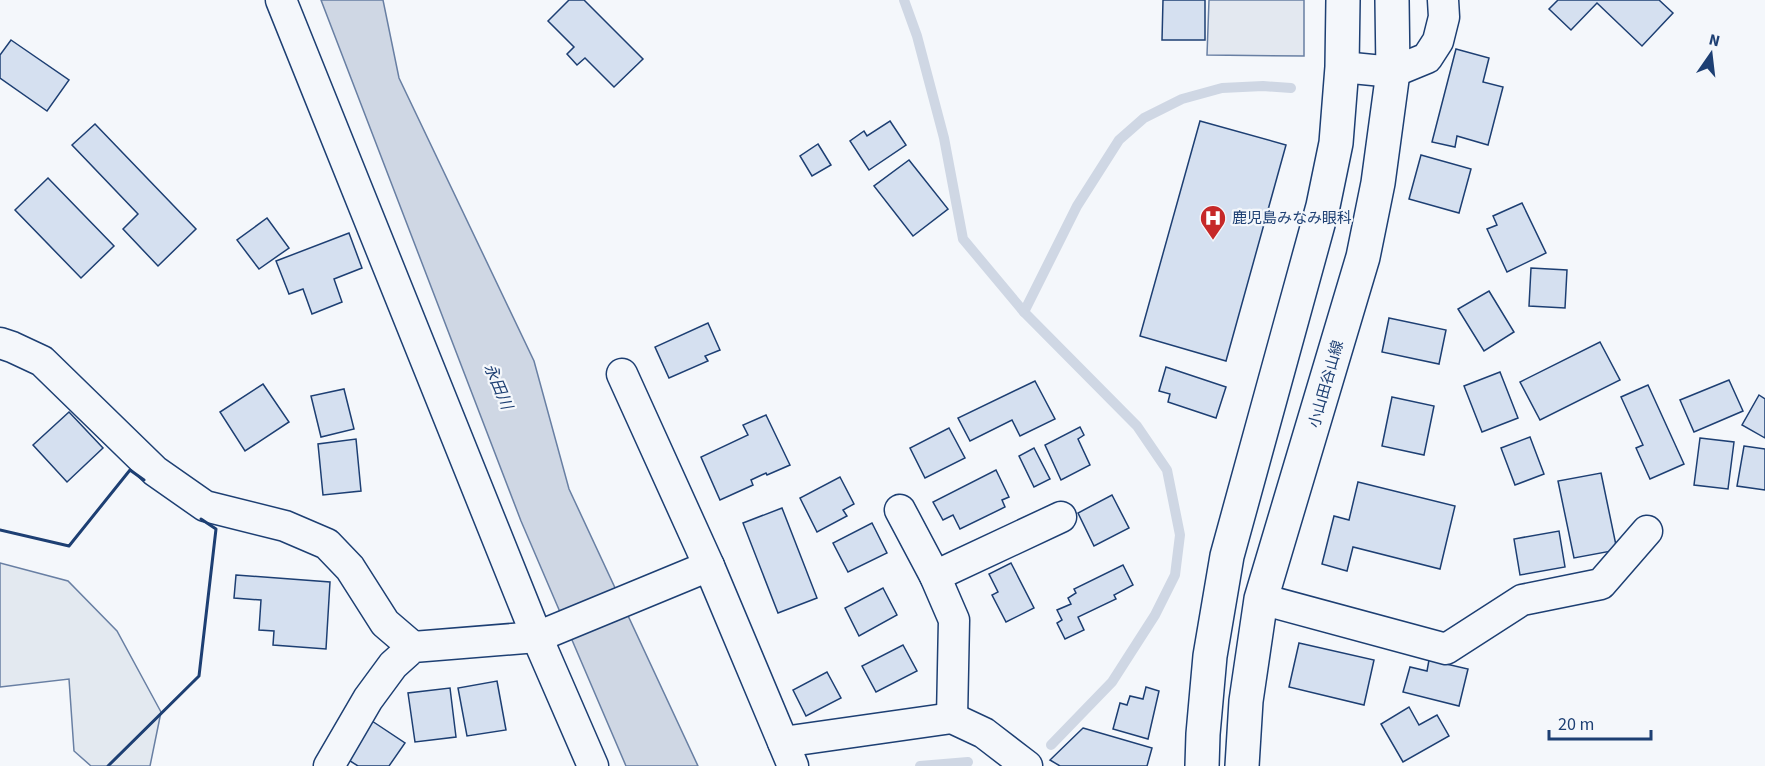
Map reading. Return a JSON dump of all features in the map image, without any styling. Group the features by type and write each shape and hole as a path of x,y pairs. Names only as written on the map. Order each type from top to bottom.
{"main road":[{"path":"1202,766 1210,656 1227,556 1323,206 1336,143 1342,67 1343,0"},
{"name":"小山田谷山線","path":"1242,766 1246,701 1261,599 1363,256 1383,157 1393,72 1392,0"}],"street":[{"path":"281,0 537,637 593,766"},
{"path":"1342,67 1393,72 1427,58 1438,41 1444,17 1443,0"},
{"path":"0,343 12,346 42,362 156,471 205,506 285,526 327,544 350,568 385,623 413,646"},
{"path":"622,374 709,566 788,754 952,718 984,733 1027,766"},
{"path":"900,510 935,576 954,620 952,718"},
{"path":"935,576 1061,517"},
{"path":"1261,599 1446,649 1522,600 1600,584 1647,531"},
{"path":"329,766 368,699 393,665 413,646 537,637 709,566"}],"shaded area":[{"path":"1209,0 1304,0 1304,56 1207,55"},
{"path":"0,563 68,581 117,631 161,712 150,766 91,766 74,751 69,679 0,687"}],"water":[{"name":"永田川","path":"321,0 383,0 399,78 534,361 569,489 698,766 626,766 521,521"}],"building":[{"path":"569,0 584,0 643,59 614,87 585,58 577,65 567,54 574,47 548,21"},
{"path":"1163,0 1205,0 1205,40 1162,40"},
{"path":"1558,0 1659,0 1673,13 1642,46 1597,3 1571,30 1549,9"},
{"path":"11,40 69,80 47,111 0,78 0,55"},
{"path":"1456,49 1489,58 1483,82 1503,87 1488,145 1457,136 1455,147 1432,142"},
{"path":"890,121 906,145 869,170 850,141 864,131 867,136"},
{"name":"鹿児島みなみ眼科","path":"1200,121 1286,145 1226,361 1140,336"},
{"path":"95,124 196,229 158,266 123,229 138,214 72,145"},
{"path":"818,144 831,165 812,176 800,156"},
{"path":"1421,155 1471,169 1459,213 1409,199"},
{"path":"909,160 948,209 913,236 874,186"},
{"path":"48,178 114,246 81,278 15,210"},
{"path":"1522,203 1546,253 1507,272 1487,229 1497,225 1493,216"},
{"path":"267,218 289,248 259,269 237,240"},
{"path":"349,233 362,268 334,279 342,302 312,314 303,289 289,294 276,261"},
{"path":"1531,268 1567,270 1565,308 1529,306"},
{"path":"1489,291 1514,332 1484,351 1458,309"},
{"path":"1389,318 1446,330 1439,364 1382,352"},
{"path":"708,323 720,350 705,356 708,361 669,378 655,347"},
{"path":"1600,342 1620,380 1540,420 1520,382"},
{"path":"1166,367 1226,387 1216,418 1168,402 1170,394 1159,391"},
{"path":"1500,372 1518,418 1482,432 1464,386"},
{"path":"1729,380 1743,411 1694,432 1680,400"},
{"path":"1035,381 1055,419 1020,436 1012,420 970,441 958,418"},
{"path":"263,384 289,422 245,451 220,412"},
{"path":"1648,385 1684,464 1650,479 1636,448 1643,445 1621,397"},
{"path":"344,389 354,429 321,437 311,396"},
{"path":"1759,395 1765,399 1765,438 1742,425"},
{"path":"1392,397 1434,406 1424,455 1382,446"},
{"path":"69,412 103,448 67,482 33,445"},
{"path":"766,415 790,465 751,480 753,485 720,500 701,457 748,435 743,425"},
{"path":"1080,427 1084,435 1078,439 1090,465 1061,480 1045,445"},
{"path":"949,428 965,458 925,478 910,448"},
{"path":"1530,437 1544,474 1515,485 1501,448"},
{"path":"1700,438 1734,442 1728,489 1694,485"},
{"path":"356,439 361,491 323,495 318,444"},
{"path":"1744,446 1765,449 1765,490 1737,486"},
{"path":"1034,448 1050,479 1034,487 1019,456"},
{"path":"996,470 1009,497 1002,500 1005,507 960,529 953,515 943,520 933,502"},
{"path":"1601,473 1617,550 1574,558 1558,481"},
{"path":"840,477 854,504 843,510 847,516 817,532 800,498"},
{"path":"1358,482 1455,506 1440,569 1353,547 1347,571 1322,564 1334,516 1349,520"},
{"path":"1112,495 1129,528 1094,546 1078,513"},
{"path":"782,508 817,598 778,613 743,523"},
{"path":"872,523 887,553 848,572 833,543"},
{"path":"1559,531 1565,567 1520,575 1514,539"},
{"path":"1011,563 1034,608 1006,622 992,595 998,592 989,574"},
{"path":"1123,565 1133,585 1114,595 1116,599 1078,617 1084,630 1065,639 1057,623 1062,620 1057,610 1071,604 1068,598 1076,593 1074,589"},
{"path":"236,575 330,582 326,649 273,645 274,631 259,630 261,600 234,598"},
{"path":"883,588 897,615 859,636 845,608"},
{"path":"1299,643 1374,660 1364,705 1289,687"},
{"path":"903,645 917,671 876,692 862,666"},
{"path":"1429,660 1468,669 1459,706 1403,692 1410,667 1427,671"},
{"path":"827,672 841,698 806,716 793,690"},
{"path":"497,681 506,730 467,736 458,688"},
{"path":"1146,687 1159,691 1148,739 1113,729 1120,703 1127,705 1130,696 1143,699"},
{"path":"450,688 456,737 415,742 408,693"},
{"path":"1409,707 1419,725 1437,715 1449,736 1403,762 1381,724"},
{"path":"372,721 405,743 389,766 358,766 347,759"},
{"path":"1083,728 1152,748 1147,766 1060,766 1050,760"}],"waterway":[{"path":"904,0 917,36 944,138 963,239 1024,312 1137,426 1167,470 1180,535 1175,575 1155,615 1112,682 1051,745"},
{"path":"1024,312 1077,206 1119,140 1144,118 1182,99 1222,88 1263,86 1291,88"},
{"path":"920,766 968,762"}],"wall":[{"path":"0,530 69,546 130,470 144,480"},
{"path":"108,766 199,676 216,529 201,519"}],"place":[{"name":"鹿児島みなみ眼科","path":"1213,241"}]}
